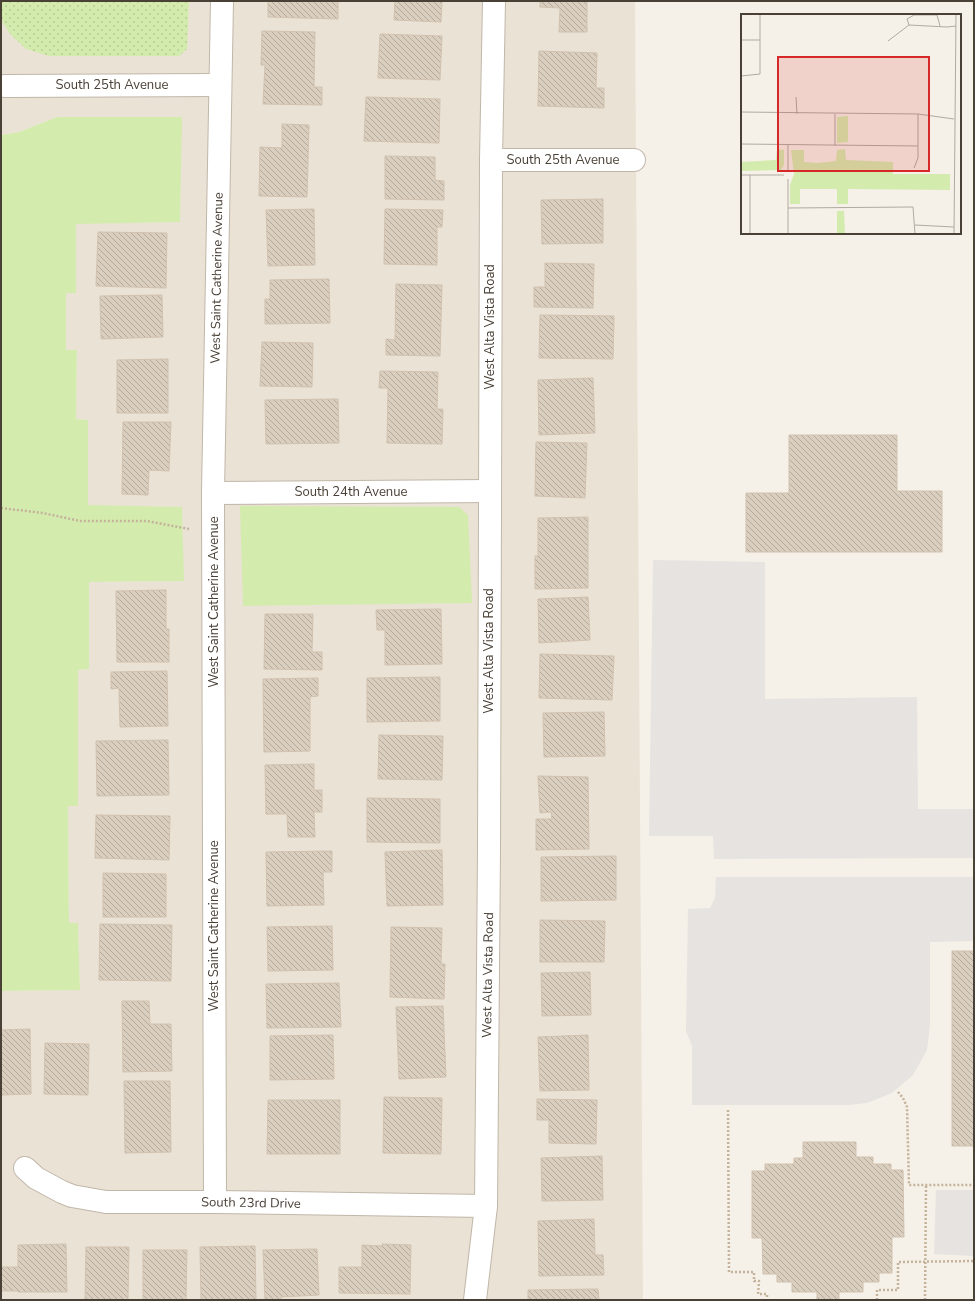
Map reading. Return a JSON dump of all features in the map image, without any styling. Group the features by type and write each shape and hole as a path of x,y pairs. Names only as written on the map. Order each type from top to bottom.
{"street":[{"name":"West Saint Catherine Avenue","path":"215,1202 213,493 222,1"},
{"name":"West Alta Vista Road","path":"475,1300 486,1206 489,852 491,160 494,1"},
{"name":"South 25th Avenue","path":"2,86 220,84"},
{"name":"South 25th Avenue","path":"491,160 634,160"},
{"name":"South 24th Avenue","path":"213,493 489,490"},
{"name":"South 23rd Drive","path":"25,1168 47,1185 72,1196 106,1202 486,1206"}],"path":[{"path":"1,508 43,513 80,521 147,522 187,528 214,528"},
{"path":"898,1092 903,1098 907,1107 909,1185 974,1185"},
{"path":"728,1110 729,1272 754,1272 754,1281 759,1281 758,1294 767,1294 767,1300"},
{"path":"925,1300 926,1185"},
{"path":"877,1300 877,1290 898,1290 898,1262 974,1261"}],"shaded area":[{"path":"1,1 635,1 643,1300 1,1300 1,991 80,990 78,923 69,923 68,805 78,805 78,670 89,669 89,582 183,581 182,507 88,506 88,420 76,419 77,351 66,350 66,292 76,293 76,223 180,222 57,117 19,132 1,135"},
{"path":"653,560 765,562 765,699 917,697 918,809 974,809 974,858 714,859 713,836 649,836"},
{"path":"716,877 974,877 974,941 930,942 930,1025 927,1050 913,1075 892,1093 867,1103 848,1105 692,1105 692,1046 686,1031 688,909 710,908 715,898"},
{"path":"936,1190 974,1190 974,1256 934,1254"}],"green space":[{"path":"1,1 189,1 187,49 179,56 49,56 26,49 11,35 3,23 1,16"},
{"path":"57,117 182,117 180,222 76,224 76,293 66,293 66,350 77,350 76,419 88,420 88,505 182,507 184,581 89,582 89,669 78,670 78,806 68,806 69,923 78,923 80,990 1,991 1,135 19,132"},
{"path":"240,506 459,507 468,515 472,603 243,606"}],"building":[{"path":"268,1 338,1 338,19 268,17"},
{"path":"395,1 442,1 441,22 394,20"},
{"path":"540,1 587,1 587,32 559,32 560,8 540,7"},
{"path":"262,31 315,32 314,87 322,87 322,105 263,104 265,65 261,65"},
{"path":"380,34 442,36 440,80 378,78"},
{"path":"539,51 597,53 596,88 604,88 604,108 538,106"},
{"path":"366,97 440,99 439,143 364,141"},
{"path":"282,124 309,125 307,197 259,196 260,147 282,148"},
{"path":"385,156 435,157 435,180 444,181 444,200 385,199"},
{"path":"603,199 603,243 542,244 541,200"},
{"path":"314,209 315,265 268,266 266,210"},
{"path":"385,209 443,210 442,227 437,227 437,265 384,264"},
{"path":"98,232 167,233 166,288 96,286"},
{"path":"545,263 594,264 593,308 534,307 534,287 545,287"},
{"path":"329,279 330,323 265,324 265,299 270,299 270,280"},
{"path":"396,284 442,285 440,356 386,355 386,339 395,340"},
{"path":"162,295 163,337 101,339 100,296"},
{"path":"540,315 614,316 613,359 539,358"},
{"path":"262,342 313,343 312,387 260,386"},
{"path":"168,359 168,413 117,413 117,360"},
{"path":"380,371 438,372 437,409 443,409 442,444 387,443 388,388 379,388"},
{"path":"593,378 595,433 539,435 538,380"},
{"path":"338,399 339,443 266,444 265,400"},
{"path":"123,422 171,422 169,471 149,470 148,495 122,494"},
{"path":"789,435 897,435 897,491 942,491 942,552 746,552 746,493 789,493"},
{"path":"536,442 587,443 585,498 535,496"},
{"path":"588,517 588,588 535,589 535,556 538,556 538,518"},
{"path":"166,590 166,629 169,629 169,662 117,662 116,591"},
{"path":"588,597 590,640 539,643 538,599"},
{"path":"441,609 442,664 385,665 385,630 377,630 376,610"},
{"path":"265,614 313,614 312,652 322,652 322,670 264,669"},
{"path":"540,654 614,656 612,700 539,698"},
{"path":"167,671 168,726 120,727 119,688 111,689 111,672"},
{"path":"440,677 440,721 367,722 367,678"},
{"path":"318,678 318,696 310,697 310,751 264,752 263,679"},
{"path":"604,712 605,756 544,757 543,713"},
{"path":"379,735 443,736 442,780 378,779"},
{"path":"168,740 169,795 97,796 96,741"},
{"path":"314,764 314,790 322,790 322,812 314,812 315,837 288,837 287,814 266,814 265,765"},
{"path":"538,776 588,777 589,849 536,850 536,819 552,819 551,812 540,813"},
{"path":"367,798 440,799 440,843 367,842"},
{"path":"96,815 170,816 169,860 95,858"},
{"path":"442,850 443,905 387,906 385,852"},
{"path":"332,851 332,872 323,872 324,905 267,906 266,852"},
{"path":"616,856 616,900 541,901 541,857"},
{"path":"103,873 166,874 166,917 103,917"},
{"path":"540,920 605,921 604,962 540,962"},
{"path":"100,924 172,925 171,981 99,980"},
{"path":"332,926 333,970 268,971 267,927"},
{"path":"391,927 442,928 441,964 445,964 444,999 390,997"},
{"path":"952,951 974,951 974,1146 952,1146"},
{"path":"590,972 591,1015 542,1016 541,973"},
{"path":"339,983 341,1027 267,1028 266,984"},
{"path":"122,1001 149,1001 150,1024 171,1024 172,1071 123,1072"},
{"path":"443,1006 446,1077 399,1079 396,1007"},
{"path":"30,1029 31,1094 1,1095 1,1030"},
{"path":"333,1035 334,1079 270,1080 270,1036"},
{"path":"588,1035 589,1090 540,1091 538,1037"},
{"path":"45,1043 89,1044 88,1095 44,1094"},
{"path":"124,1081 170,1081 171,1152 125,1153"},
{"path":"384,1097 442,1098 441,1154 383,1153"},
{"path":"537,1099 597,1100 596,1144 549,1143 549,1120 537,1120"},
{"path":"268,1100 340,1100 340,1154 267,1154"},
{"path":"803,1142 856,1142 856,1157 873,1157 873,1164 891,1164 891,1170 903,1170 904,1237 892,1237 892,1273 879,1273 879,1282 863,1282 863,1292 839,1292 839,1300 817,1300 817,1292 792,1292 792,1282 777,1282 777,1274 763,1274 762,1238 752,1238 752,1171 765,1171 765,1164 794,1164 794,1158 803,1158"},
{"path":"602,1156 603,1200 542,1201 541,1158"},
{"path":"594,1219 595,1255 603,1255 604,1275 539,1276 538,1221"},
{"path":"66,1244 67,1292 1,1291 1,1267 18,1267 18,1245"},
{"path":"382,1244 411,1245 410,1294 339,1293 339,1267 362,1267 362,1245 382,1246"},
{"path":"255,1246 256,1300 201,1300 200,1247"},
{"path":"86,1247 129,1247 128,1300 85,1300"},
{"path":"317,1249 319,1295 281,1297 281,1300 265,1300 263,1250"},
{"path":"143,1250 187,1250 186,1300 143,1300"},
{"path":"598,1289 599,1300 528,1300 528,1290"}]}
